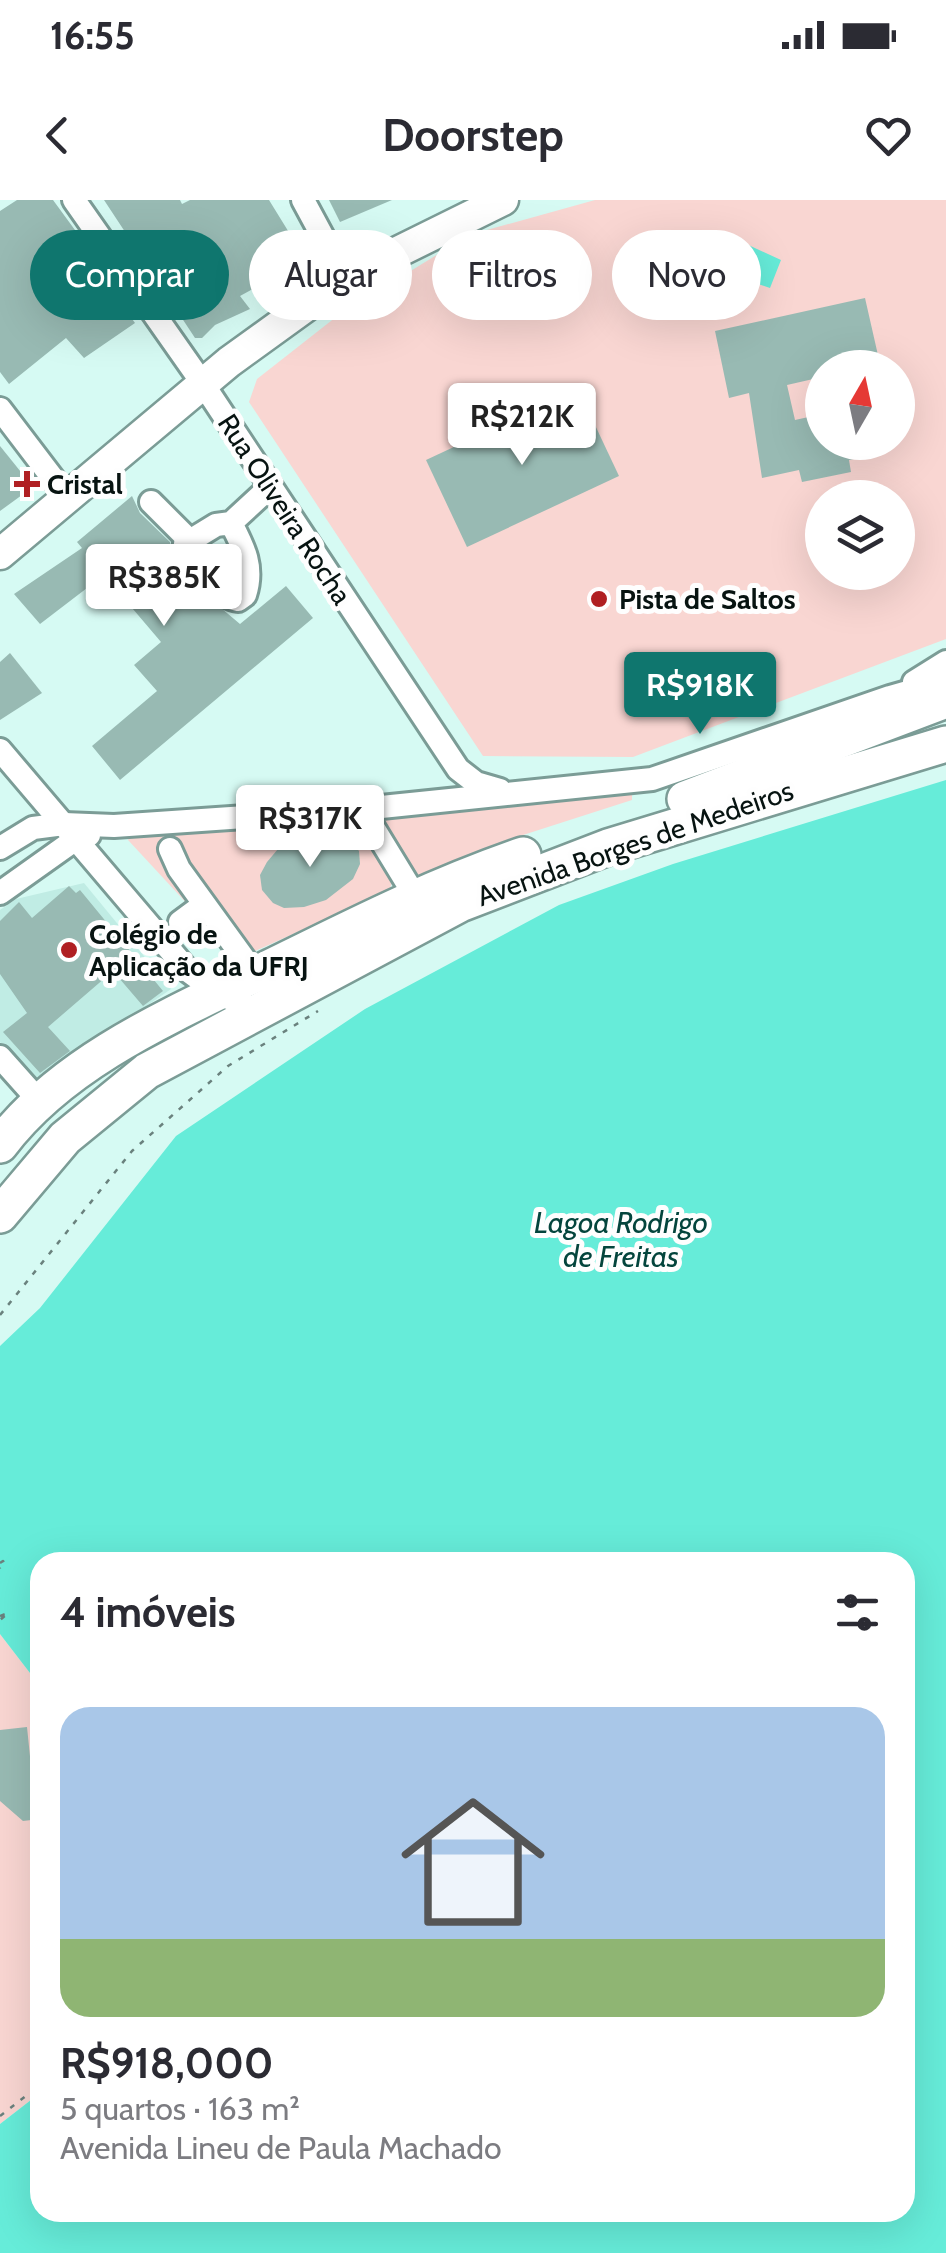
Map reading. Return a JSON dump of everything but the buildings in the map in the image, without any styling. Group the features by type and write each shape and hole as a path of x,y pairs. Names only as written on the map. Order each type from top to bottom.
{"highway":[{"name":"Avenida Borges de Medeiros","path":"2,1139 73,1076 128,1040 415,896 946,700"},
{"name":"Avenida Borges de Medeiros","path":"3,1211 65,1138 147,1071 460,904 608,847 946,744"},
{"path":"3,1211 14,1172 45,1120 41,1104"}],"main road":[{"path":"412,244 499,200"},
{"path":"0,554 203,384 289,320"}],"street":[{"name":"Rua Oliveira Rocha","path":"74,200 203,384 458,769"},
{"path":"302,200 319,230"},
{"path":"0,409 68,497"},
{"path":"231,523 246,551 250,579 245,596 238,600 225,595 184,550 189,540 216,525 231,523 270,487"},
{"path":"151,502 189,540"},
{"path":"890,697 946,662"},
{"path":"0,848 33,828 70,832 362,809 652,780 946,681"},
{"path":"0,750 188,971 218,993 257,1011"},
{"path":"413,804 458,769 476,783 513,794"},
{"path":"362,809 415,896"},
{"path":"0,893 70,832"},
{"path":"170,848 204,904 255,974"},
{"path":"180,922 204,904"},
{"path":"0,1057 41,1104"}],"path":[{"path":"0,1315 132,1151 228,1066 326,1006"},
{"path":"0,2116 30,2093"}],"shaded area":[{"path":"595,200 946,200 946,639 633,757 483,756 249,402 257,379 332,320 412,320 412,270 432,258 432,320 592,320 592,230 487,230"},
{"path":"617,791 632,793 632,800 520,836 421,879 416,878 381,819 383,812"},
{"path":"359,817 394,878 389,891 246,955 230,950 128,840 132,833"},
{"name":"Colégio de Aplicação da UFRJ","path":"84,883 171,989 47,1075 32,1078 0,1042 0,910 16,899"},
{"path":"0,1634 30,1673 30,2101 0,2124"}],"water":[{"path":"761,251 781,260 770,288 761,285"},
{"name":"Lagoa Rodrigo de Freitas","path":"946,780 946,2253 0,2253 0,2124 30,2101 30,2222 915,2222 915,1552 30,1552 30,1673 0,1634 0,1346 40,1308 176,1136 365,1009 559,905 673,864"}],"place":[{"name":"Cristal","path":"27,484"},
{"name":"Pista de Saltos","path":"599,599"},
{"name":"Colégio de Aplicação da UFRJ","path":"69,950"}]}
